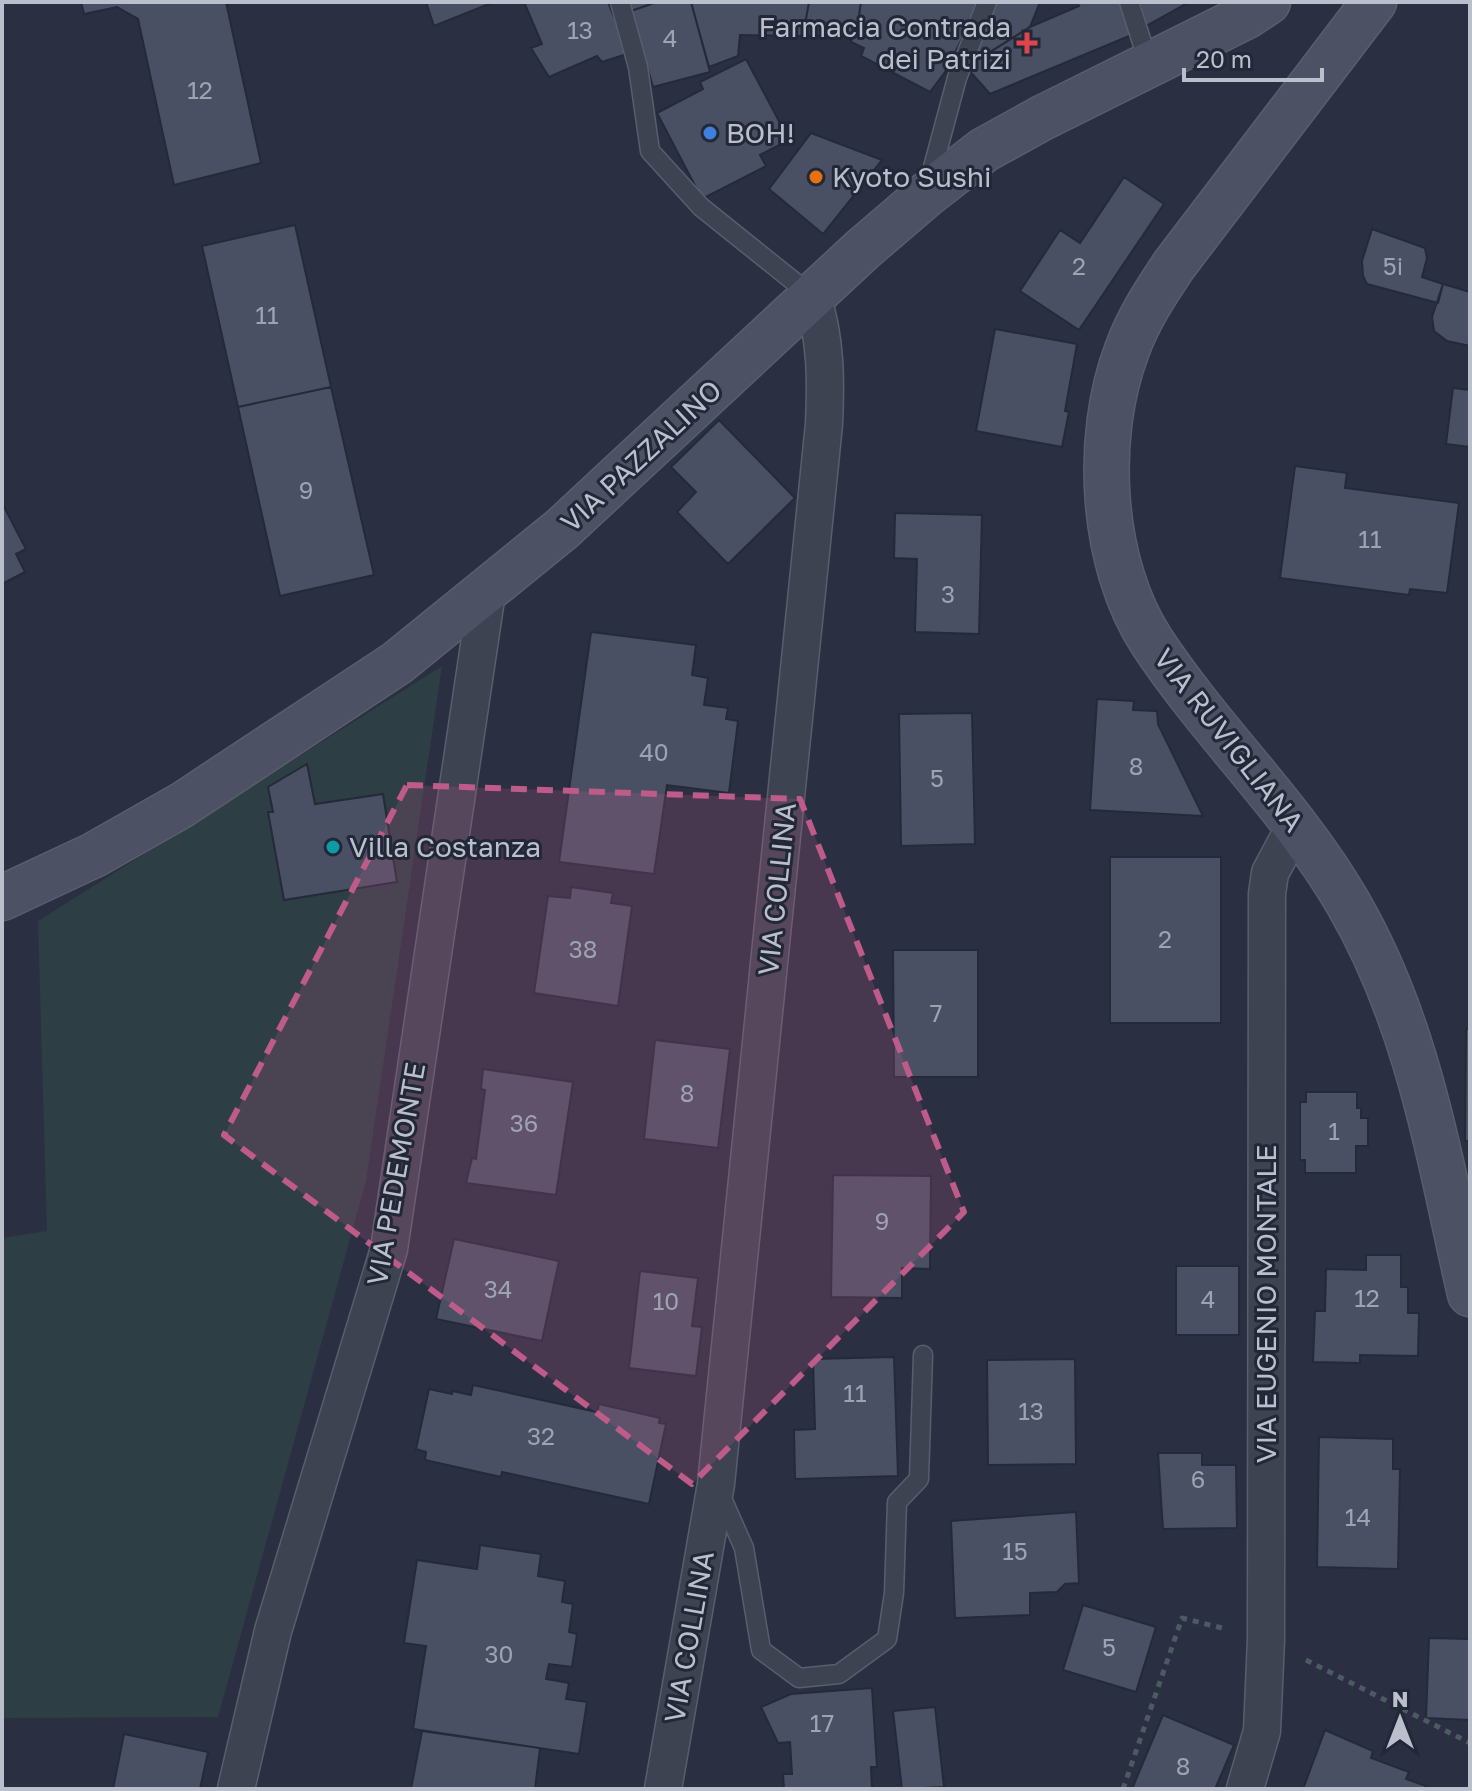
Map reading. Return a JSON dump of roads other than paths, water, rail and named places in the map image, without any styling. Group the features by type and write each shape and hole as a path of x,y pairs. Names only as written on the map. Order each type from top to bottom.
{"main road":[{"name":"VIA PAZZALINO","path":"2,898 94,855 182,805 397,663 562,529 812,296 926,195 984,150 1247,16 1268,2"},
{"name":"VIA RUVIGLIANA","path":"1374,2 1174,265 1146,308 1127,350 1115,389 1106,437 1106,484 1110,524 1124,578 1150,638 1188,692 1296,824 1348,902 1378,959 1404,1022 1419,1072 1470,1294"}],"street":[{"name":"VIA COLLINA","path":"663,1789 716,1484 824,424 826,368 821,324 812,296"},
{"name":"VIA PEDEMONTE","path":"236,1789 273,1631 389,1249 487,592"},
{"name":"VIA EUGENIO MONTALE","path":"1245,1789 1262,1731 1266,1639 1267,894 1270,873 1296,824"}],"lane":[{"path":"620,2 638,67 650,151 701,207 812,296"},
{"path":"926,195 957,78 987,2"},
{"path":"1129,2 1149,64"},
{"name":"VIA COLLINA","path":"716,1484 744,1548 761,1650 799,1678 839,1674 887,1639 894,1593 897,1502 919,1479 923,1355"}],"place":[{"name":"Farmacia Contrada dei Patrizi","path":"1027,43"},
{"name":"BOH!","path":"710,133"},
{"name":"Kyoto Sushi","path":"816,177"},
{"name":"Villa Costanza","path":"333,847"}]}
